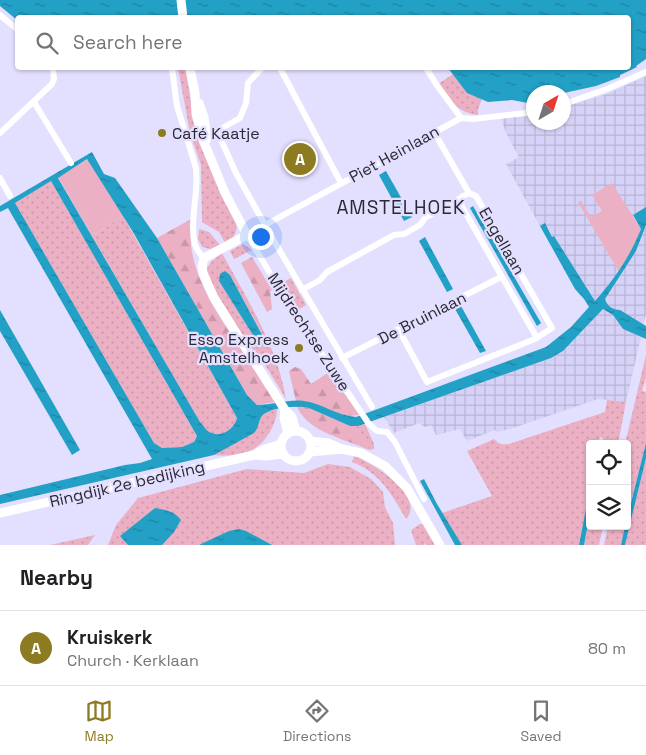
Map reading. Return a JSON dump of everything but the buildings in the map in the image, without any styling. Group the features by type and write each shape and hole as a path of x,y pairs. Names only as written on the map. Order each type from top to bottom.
{"street":[{"path":"181,2 183,15"},
{"path":"0,15 15,28"},
{"path":"1,130 34,102 53,82 53,70"},
{"path":"172,70 177,106 196,168 195,246 204,258"},
{"name":"Mijdrechtse Zuwe","path":"190,70 197,118 208,151 225,193 247,235 294,313 369,424 377,431 387,432 391,436 424,499"},
{"name":"Mijdrechtse Zuwe","path":"260,70 248,83 246,103 240,118 217,131 236,173 302,290 372,406"},
{"path":"281,70 341,183"},
{"path":"427,70 461,118 473,119 526,113"},
{"path":"571,102 607,90 646,72"},
{"path":"34,102 71,163"},
{"name":"Piet Heinlaan","path":"247,235 461,118"},
{"name":"Engellaan","path":"434,132 466,194"},
{"path":"0,178 10,196"},
{"path":"302,290 320,280 328,272 394,235 404,234 420,225 425,218 466,194"},
{"name":"Engellaan","path":"466,194 476,196 552,328 536,338 461,205 466,194"},
{"path":"247,235 204,258 203,273 214,298 285,410 284,418 292,432"},
{"name":"De Bruinlaan","path":"342,358 501,277"},
{"path":"399,330 426,382 536,338"},
{"path":"292,432 305,434 310,441 310,452 307,457 291,461 282,454 280,444 284,436 292,432"},
{"path":"310,441 328,443 368,456 385,466 407,488 440,545"},
{"name":"Ringdijk 2e bedijking","path":"0,513 254,455 280,444"},
{"path":"310,452 342,449"},
{"name":"Ringdijk 2e bedijking","path":"254,455 282,454"}],"shaded area":[{"path":"646,76 646,207 633,215 634,246 616,277 595,301 554,236 552,237 545,224 540,226 506,164 519,157 506,133 501,118 526,116 526,130 571,130 571,105 607,94"},
{"path":"646,225 646,314 643,325 615,310 606,303 605,299 636,251"},
{"path":"603,309 613,315 623,329 641,337 626,402 598,399 510,429 497,432 495,430 467,441 460,429 436,435 431,425 425,427 419,423 394,433 384,417 551,358 563,351"}],"green space":[{"path":"178,70 185,70 195,124 236,221 237,228 235,234 225,243 219,232 202,222 201,165 190,133"},
{"path":"453,74 467,93 482,99 478,115 459,108 438,84"},
{"path":"88,159 123,216 92,236 58,177"},
{"path":"51,181 197,436 194,442 182,447 162,448 154,443 15,203"},
{"path":"612,183 641,229 634,246 619,272 578,202 581,201 591,217 602,211 592,195"},
{"path":"123,216 237,418 231,428 224,433 216,434 210,432 200,422 92,236"},
{"path":"193,218 191,245 195,266 203,286 213,306 276,402 257,405 247,395 157,238"},
{"path":"199,229 209,232 220,245 210,249 202,247 198,239"},
{"path":"243,244 252,250 234,259 230,251"},
{"path":"222,253 269,342 282,379 286,399 259,355 255,356 217,294 206,270 211,262","holes":["230,275 267,343 262,345 256,340 219,281"]},
{"path":"252,257 272,290 270,291 272,309 267,312 241,263"},
{"path":"291,278 306,305 298,310 282,283"},
{"path":"646,355 646,377 642,391 646,392 646,443 631,503 631,440 626,440"},
{"path":"295,367 301,369 311,384 329,372 360,415 347,416 303,401 296,401 289,371"},
{"path":"607,400 626,402 619,440 603,440 603,438 600,437 599,440 586,440 586,509 579,545 462,545 442,513 492,496 467,451 494,439 501,444 509,444 605,412"},
{"path":"301,406 350,426 356,426 369,450 319,429 303,416 297,407"},
{"path":"277,409 275,421 269,434 255,448 246,453 236,455 214,455 259,420 266,412"},
{"path":"365,424 374,444 374,449 369,450 356,426"},
{"path":"354,456 372,465 394,481 403,491 409,500 410,510 406,519 384,485 370,472 352,462"},
{"path":"646,458 646,545 625,545 629,530 631,530 631,520"},
{"path":"328,464 350,467 371,479 383,492 385,507 393,523 395,545 108,545 116,525 138,498 247,469 304,473"},
{"path":"420,524 424,524 437,545 426,545 425,543 424,545 416,545 411,530"},
{"path":"587,530 602,530 599,545 584,545"},
{"path":"607,530 624,530 621,545 604,545"},
{"path":"95,535 88,545 50,545"}],"water":[{"path":"0,0 646,0 646,59 631,70 631,15 15,15 15,18 0,6"},
{"path":"450,70 631,70 620,75 620,77 596,86 571,91 571,85 526,85 526,103 512,100 488,102 467,93"},
{"path":"92,152 104,174 115,178 157,238 247,395 257,405 304,401 356,417 546,347 571,327 589,307 575,289 540,226 545,223 552,237 554,236 595,301 609,284 632,249 641,229 633,215 646,207 646,225 636,251 605,299 611,307 620,310 646,326 646,339 623,329 613,315 603,309 563,351 551,358 358,426 350,426 309,408 291,407 277,409 262,416 254,433 214,455 0,504 0,495 152,459 8,208 0,212 0,206","holes":["87,159 133,232 237,418 228,431 216,434 207,430 200,422 58,178","51,181 197,436 194,442 182,447 162,448 154,443 15,203"]},
{"path":"386,171 412,217 404,221 379,175"},
{"path":"473,206 541,323 537,326 470,208"},
{"path":"425,237 453,289 447,292 419,241"},
{"path":"225,271 230,275 267,344 262,345 256,340 219,281 220,274"},
{"path":"461,306 486,351 480,353 455,309"},
{"path":"0,310 80,450 72,455 0,331"},
{"path":"646,443 646,458 631,520 631,503"},
{"path":"424,479 462,545 455,545 420,481"},
{"path":"155,508 173,513 181,520 174,532 162,545 128,545 120,536"},
{"path":"586,509 587,530 584,545 579,545"},
{"path":"239,529 272,545 199,545 229,531"},
{"path":"624,530 629,530 625,545 621,545"}],"place":[{"name":"Café Kaatje","path":"162,133"},
{"name":"Kruiskerk","path":"300,159"},
{"name":"Esso Express Amstelhoek","path":"299,348"}],"district":[{"name":"AMSTELHOEK","path":"401,207"}]}
